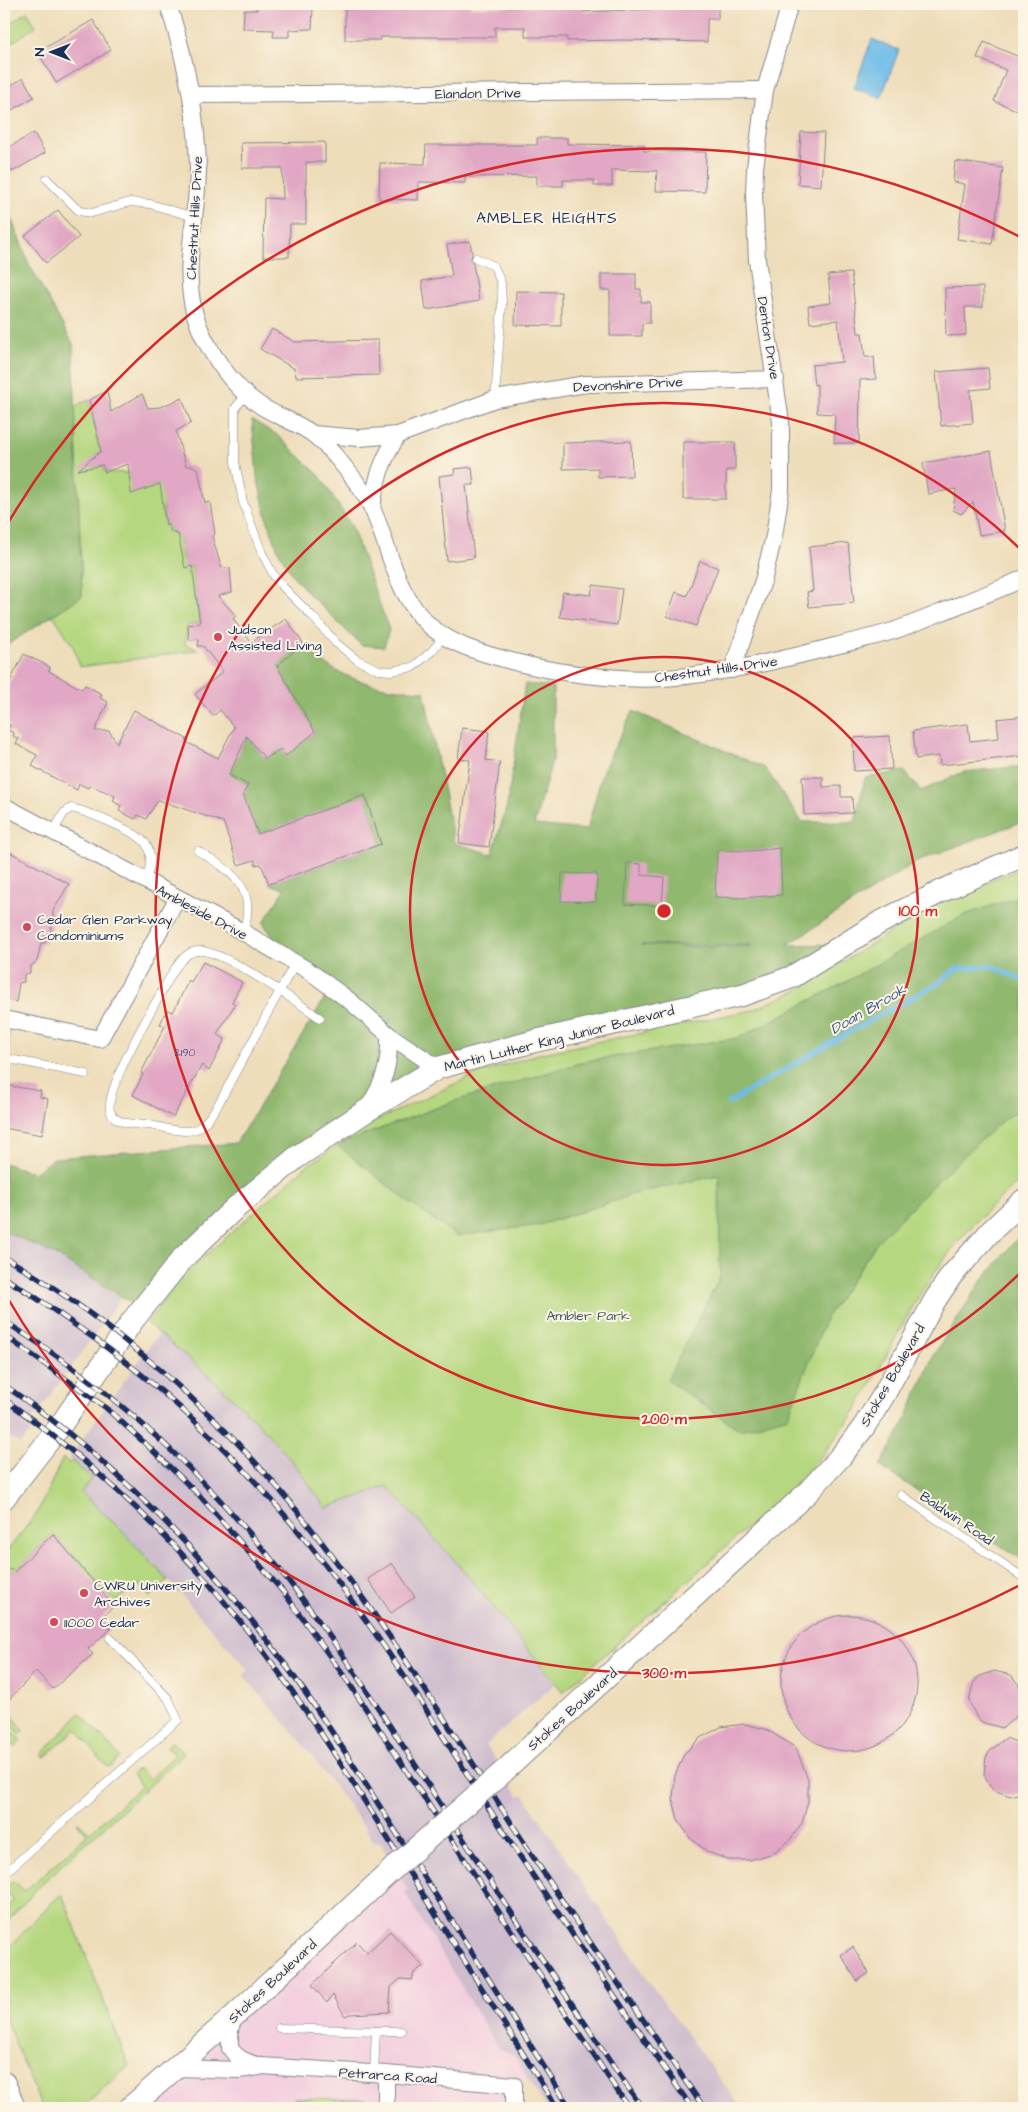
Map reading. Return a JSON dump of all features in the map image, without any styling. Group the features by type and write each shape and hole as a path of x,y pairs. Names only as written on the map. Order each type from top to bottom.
{"main road":[{"name":"Martin Luther King Junior Boulevard","path":"4,1498 60,1426 133,1320 184,1258 234,1209 297,1157 366,1112 438,1068 535,1041 750,992 792,977 879,923 1006,861 1024,855"},
{"name":"Stokes Boulevard","path":"130,2108 234,2016 395,1867 502,1773 808,1492 863,1428 882,1398 934,1300 951,1276 991,1231 1024,1200"},
{"path":"4,2083 14,2108"}],"street":[{"name":"Chestnut Hills Drive","path":"168,4 182,51 191,95 198,168 189,266 190,290 194,311 210,349 221,365 247,394 268,410 313,434 341,463 372,508 394,573 409,602 430,626 444,636 479,652 524,664 578,673 663,678 732,670 793,658 892,631 1024,578"},
{"name":"Denton Drive","path":"732,670 763,581 774,536 780,499 782,448 776,379 757,260 754,202 755,168 765,90 790,4"},
{"name":"Elandon Drive","path":"191,95 765,90"},
{"name":"Devonshire Drive","path":"313,434 359,438 398,435 495,399 586,384 776,379"},
{"path":"372,508 381,465 398,435"},
{"name":"Ambleside Drive","path":"4,806 144,882 243,932 295,963 350,1001 389,1035 438,1068"},
{"path":"5,1020 100,1039 177,899"},
{"path":"366,1112 382,1086 387,1072 389,1035"},
{"name":"Petrarca Road","path":"234,2016 229,2042 231,2051 248,2063 261,2066 514,2084 514,2108"},
{"name":"Petrarca Road","path":"176,2068 239,2070 261,2066"},
{"path":"380,2073 386,2108"}],"lane":[{"path":"47,179 79,211 92,213 130,202 150,204 194,217"},
{"path":"476,258 494,266 501,283 502,304 495,399"},
{"path":"247,394 235,408 234,462 243,502 253,530 274,576 336,643 357,660 379,670 396,671 413,667 432,651 444,636"},
{"path":"53,832 64,813 71,808 83,811 134,835 146,844 148,852 150,871 144,882"},
{"path":"198,851 228,870 245,891 249,905 248,919 243,932"},
{"path":"295,963 280,990 223,1094 200,1127 187,1131 120,1122 111,1114 108,1107 116,1079 134,1042 182,959 192,952 206,951 244,969 280,990 320,1018"},
{"path":"4,1044 5,1020"},
{"path":"4,1058 86,1074"},
{"name":"Baldwin Road","path":"901,1495 1024,1578"},
{"path":"4,1874 178,1720 168,1698 110,1638"},
{"path":"278,2028 401,2032"},
{"path":"376,2031 380,2073"}],"shaded area":[{"path":"4,1231 54,1254 121,1298 45,1403 25,1427 31,1432 20,1444 4,1433"},
{"path":"159,1333 212,1377 256,1421 292,1462 387,1486 464,1571 556,1683 486,1745 519,1797 523,1794 654,1989 741,2108 546,2108 513,2054 498,2048 405,1893 408,1890 379,1841 375,1844 361,1822 302,1743 244,1676 248,1670 154,1564 81,1492 92,1478 69,1458"},
{"path":"395,1867 528,2078 514,2085 514,2108 130,2108"}],"green space":[{"path":"27,12 36,26 4,48 4,27"},
{"path":"4,199 29,264 73,344 82,596 4,647"},
{"path":"89,400 101,451 93,458 96,466 103,465 105,472 129,473 132,493 164,483 163,515 166,525 169,525 171,532 178,534 185,568 192,566 200,623 188,625 185,644 199,650 80,667 73,646 53,615 82,595 75,406"},
{"path":"252,420 277,435 320,476 352,527 389,630 384,647 361,645 293,576 278,550 267,519 257,476"},
{"path":"303,643 326,665 352,678 375,685 424,691 454,843 492,854 507,806 525,684 553,687 553,757 534,825 587,830 603,770 633,711 765,768 802,822 855,822 865,778 904,771 921,791 963,772 1024,766 1024,821 917,861 787,945 844,944 792,977 438,1068 297,1157 141,1309 54,1254 4,1231 4,1163 34,1173 54,1158 236,1143 331,988 260,942 273,937 263,923 285,889 269,884 381,844 365,796 258,834 241,798 247,784 229,773 247,736 265,759 281,749 286,755 315,732 303,713 267,674","holes":["641,945 751,945 703,947"]},
{"name":"Ambler Park","path":"1024,868 1024,1178 991,1206 947,1255 922,1291 856,1409 832,1443 814,1464 786,1493 563,1692 464,1571 387,1486 326,1508 276,1442 241,1406 147,1323 181,1278 223,1240 304,1168 373,1122 472,1076 538,1054 753,1010 796,991 950,895"},
{"path":"1024,895 1024,1108 1005,1118 939,1179 878,1241 826,1318 788,1416 740,1430 667,1380 720,1277 719,1175 638,1193 540,1225 457,1236 411,1204 337,1145 452,1102 586,1061 738,1038 842,984 964,915"},
{"path":"1024,1230 1024,1561 880,1466 902,1428 933,1356 981,1282"},
{"path":"63,1458 69,1463 72,1461 92,1478 81,1492 116,1525 168,1580 150,1597 138,1584 115,1602 53,1534 14,1572 10,1569 4,1575 4,1555 37,1513"},
{"path":"4,1705 24,1731 20,1735 4,1716"},
{"path":"80,1713 120,1757 111,1767 106,1766 76,1729 45,1757 42,1756"},
{"path":"4,1722 21,1741 15,1747 4,1739"},
{"path":"172,1742 184,1754 41,1884 4,1925 4,1909 14,1900 6,1891 6,1887 14,1881 25,1891 87,1835 77,1823 79,1822 89,1833 141,1786 133,1776 134,1771 139,1769 149,1779 175,1755 167,1746"},
{"path":"62,1894 129,2066 82,2108 42,2108 4,2016 6,1999 4,1990 4,1953 47,1907"},
{"path":"294,2098 366,2099 366,2108 294,2108"}],"water":[{"path":"872,39 899,50 881,98 854,88"}],"building":[{"path":"255,4 304,4 304,7 313,7 312,29 289,30 289,37 273,37 274,30 243,29 244,10 257,10"},
{"path":"394,4 470,4 470,7 566,7 566,4 583,4 583,12 678,8 678,4 718,4 718,19 707,19 707,42 567,41 567,37 525,37 525,27 495,27 495,37 380,37 380,40 345,40 345,9 394,10"},
{"path":"93,20 111,50 56,83 38,52"},
{"path":"984,42 1024,59 1024,113 994,101 1006,70 977,58"},
{"path":"23,78 34,97 4,115 4,90"},
{"path":"801,132 824,133 821,186 798,184"},
{"path":"34,133 45,153 12,172 4,158 4,150"},
{"path":"537,138 567,138 567,144 644,145 644,151 706,152 705,192 656,191 657,171 612,170 612,186 594,186 594,180 563,180 563,186 537,186 537,176 465,177 465,183 418,182 418,200 379,199 380,163 425,164 426,145 537,145"},
{"path":"325,142 325,162 306,162 306,224 290,224 289,257 263,257 264,198 283,199 282,168 242,168 241,143"},
{"path":"955,161 1003,168 992,244 957,239 965,184 953,182"},
{"path":"58,210 79,237 46,263 25,236"},
{"path":"470,241 471,259 479,301 426,310 422,281 452,276 447,245"},
{"path":"851,273 858,333 862,333 865,357 874,357 876,379 860,380 859,443 834,443 835,414 817,413 817,384 814,385 812,365 842,362 838,320 810,323 808,306 831,303 828,275"},
{"path":"601,274 636,274 636,289 641,289 641,302 650,302 650,323 642,323 642,336 610,336 610,290 601,290"},
{"path":"983,287 983,307 965,307 966,335 946,336 945,288"},
{"path":"516,291 561,292 561,326 515,325"},
{"path":"272,329 295,342 378,340 379,375 296,377 295,369 260,349"},
{"path":"988,368 990,388 970,390 973,423 941,426 936,372"},
{"name":"Judson Assisted Living","path":"107,391 111,412 142,394 148,408 160,407 182,398 191,423 176,431 180,446 186,466 193,466 198,469 205,503 210,502 215,534 212,536 221,567 230,568 232,592 218,596 236,616 233,619 251,642 286,619 303,643 277,666 315,732 286,756 281,749 265,759 247,736 229,775 248,785 243,794 258,834 365,795 381,844 269,884 261,864 255,865 255,860 238,865 223,822 158,800 146,819 138,815 135,819 119,811 121,806 113,801 115,796 90,785 88,788 79,784 77,790 32,766 37,755 16,744 19,739 8,730 10,725 4,722 4,693 24,654 50,667 49,671 74,685 82,689 85,685 102,694 100,698 108,702 95,731 109,731 117,743 134,710 187,739 186,742 218,758 234,727 220,710 213,716 195,694 223,672 203,646 198,646 199,639 189,640 188,625 200,623 192,566 185,568 178,534 171,532 169,525 166,526 160,484 131,494 128,464 105,472 103,465 78,470 101,451 89,400"},
{"path":"631,441 632,476 598,477 598,468 563,469 563,443"},
{"path":"683,442 735,442 735,470 726,470 726,499 683,499"},
{"path":"991,451 1005,531 979,535 973,502 961,514 953,510 956,489 928,494 923,463"},
{"path":"472,467 474,485 466,485 474,558 447,561 439,476 455,474 454,469"},
{"path":"848,543 854,603 809,607 807,592 813,591 809,547"},
{"path":"700,561 718,568 696,626 667,616 676,592 687,596"},
{"path":"593,585 622,589 617,625 560,617 563,592 591,595"},
{"path":"1024,716 1024,756 940,765 939,756 916,759 913,731 968,724 970,741 999,738 997,719"},
{"path":"462,728 489,731 486,760 500,762 489,847 459,843 470,760 458,759"},
{"path":"890,736 892,769 854,771 853,738"},
{"path":"802,777 823,777 823,787 841,786 841,797 852,797 853,813 804,815"},
{"path":"780,848 782,895 741,898 715,897 717,850 750,851"},
{"name":"Cedar Glen Parkway Condominiums","path":"4,849 69,884 53,911 51,935 45,935 45,943 41,943 37,961 30,967 30,973 24,974 24,982 19,983 16,1002 4,999"},
{"path":"627,863 641,864 641,875 664,877 662,906 625,904"},
{"path":"562,873 597,874 596,902 561,901"},
{"path":"203,962 242,982 232,1002 235,1004 217,1034 225,1039 209,1071 202,1065 173,1117 133,1095 143,1074 141,1073 165,1026 160,1024 167,1010 173,1012 189,980 191,982"},
{"path":"4,1085 41,1091 40,1097 48,1099 42,1135 4,1128"},
{"name":"11000 Cedar","path":"53,1534 114,1606 100,1619 111,1629 88,1649 93,1654 53,1689 36,1671 4,1705 4,1575 10,1569 14,1572"},
{"path":"392,1563 415,1597 391,1613 368,1579"},
{"path":"849,1615 875,1620 887,1626 897,1635 906,1645 912,1657 917,1683 912,1709 906,1721 897,1731 887,1740 875,1746 849,1751 823,1746 811,1740 801,1731 792,1721 786,1709 781,1683 786,1657 792,1645 801,1635 811,1626 823,1620"},
{"path":"994,1671 1011,1675 1022,1689 1022,1707 1017,1715 1003,1728 984,1723 977,1718 969,1701 973,1684 978,1677"},
{"path":"744,1724 766,1729 796,1748 808,1780 808,1802 802,1823 789,1841 771,1854 750,1860 728,1860 708,1852 690,1838 678,1820 673,1799 675,1776 684,1754 700,1738 721,1727"},
{"path":"1006,1738 1024,1745 1024,1792 1010,1796 993,1790 984,1775 986,1757 991,1750"},
{"path":"390,1931 423,1966 414,1973 412,1980 400,1979 391,1987 389,2012 350,2014 345,2016 333,1995 327,2003 312,1985 357,1942 367,1953"},
{"path":"853,1947 869,1973 857,1981 841,1955"}],"waterway":[{"name":"Doan Brook","path":"728,1103 851,1031 937,984 956,969 991,966 1024,981"}],"railway":[{"path":"4,1257 84,1310 162,1372 235,1440 298,1512 389,1635 571,1914 704,2108"},
{"path":"4,1278 60,1314 150,1382 225,1450 294,1526 357,1608 395,1663 527,1867 692,2108"},
{"path":"4,1321 70,1365 132,1415 218,1498 274,1563 329,1635 355,1673 524,1932 642,2108"},
{"path":"4,1335 105,1407 148,1446 200,1496 285,1594 349,1683 629,2108"},
{"path":"4,1385 77,1440 112,1470 178,1535 239,1604 305,1692 341,1746 570,2108"},
{"path":"4,1399 58,1439 158,1529 204,1578 256,1642 305,1710 351,1780 557,2108"}],"place":[{"name":"Judson Assisted Living","path":"218,637"},
{"name":"Cedar Glen Parkway Condominiums","path":"27,927"},
{"name":"CWRU University Archives","path":"84,1593"},
{"name":"11000 Cedar","path":"54,1622"}],"district":[{"name":"AMBLER HEIGHTS","path":"547,218"}]}
